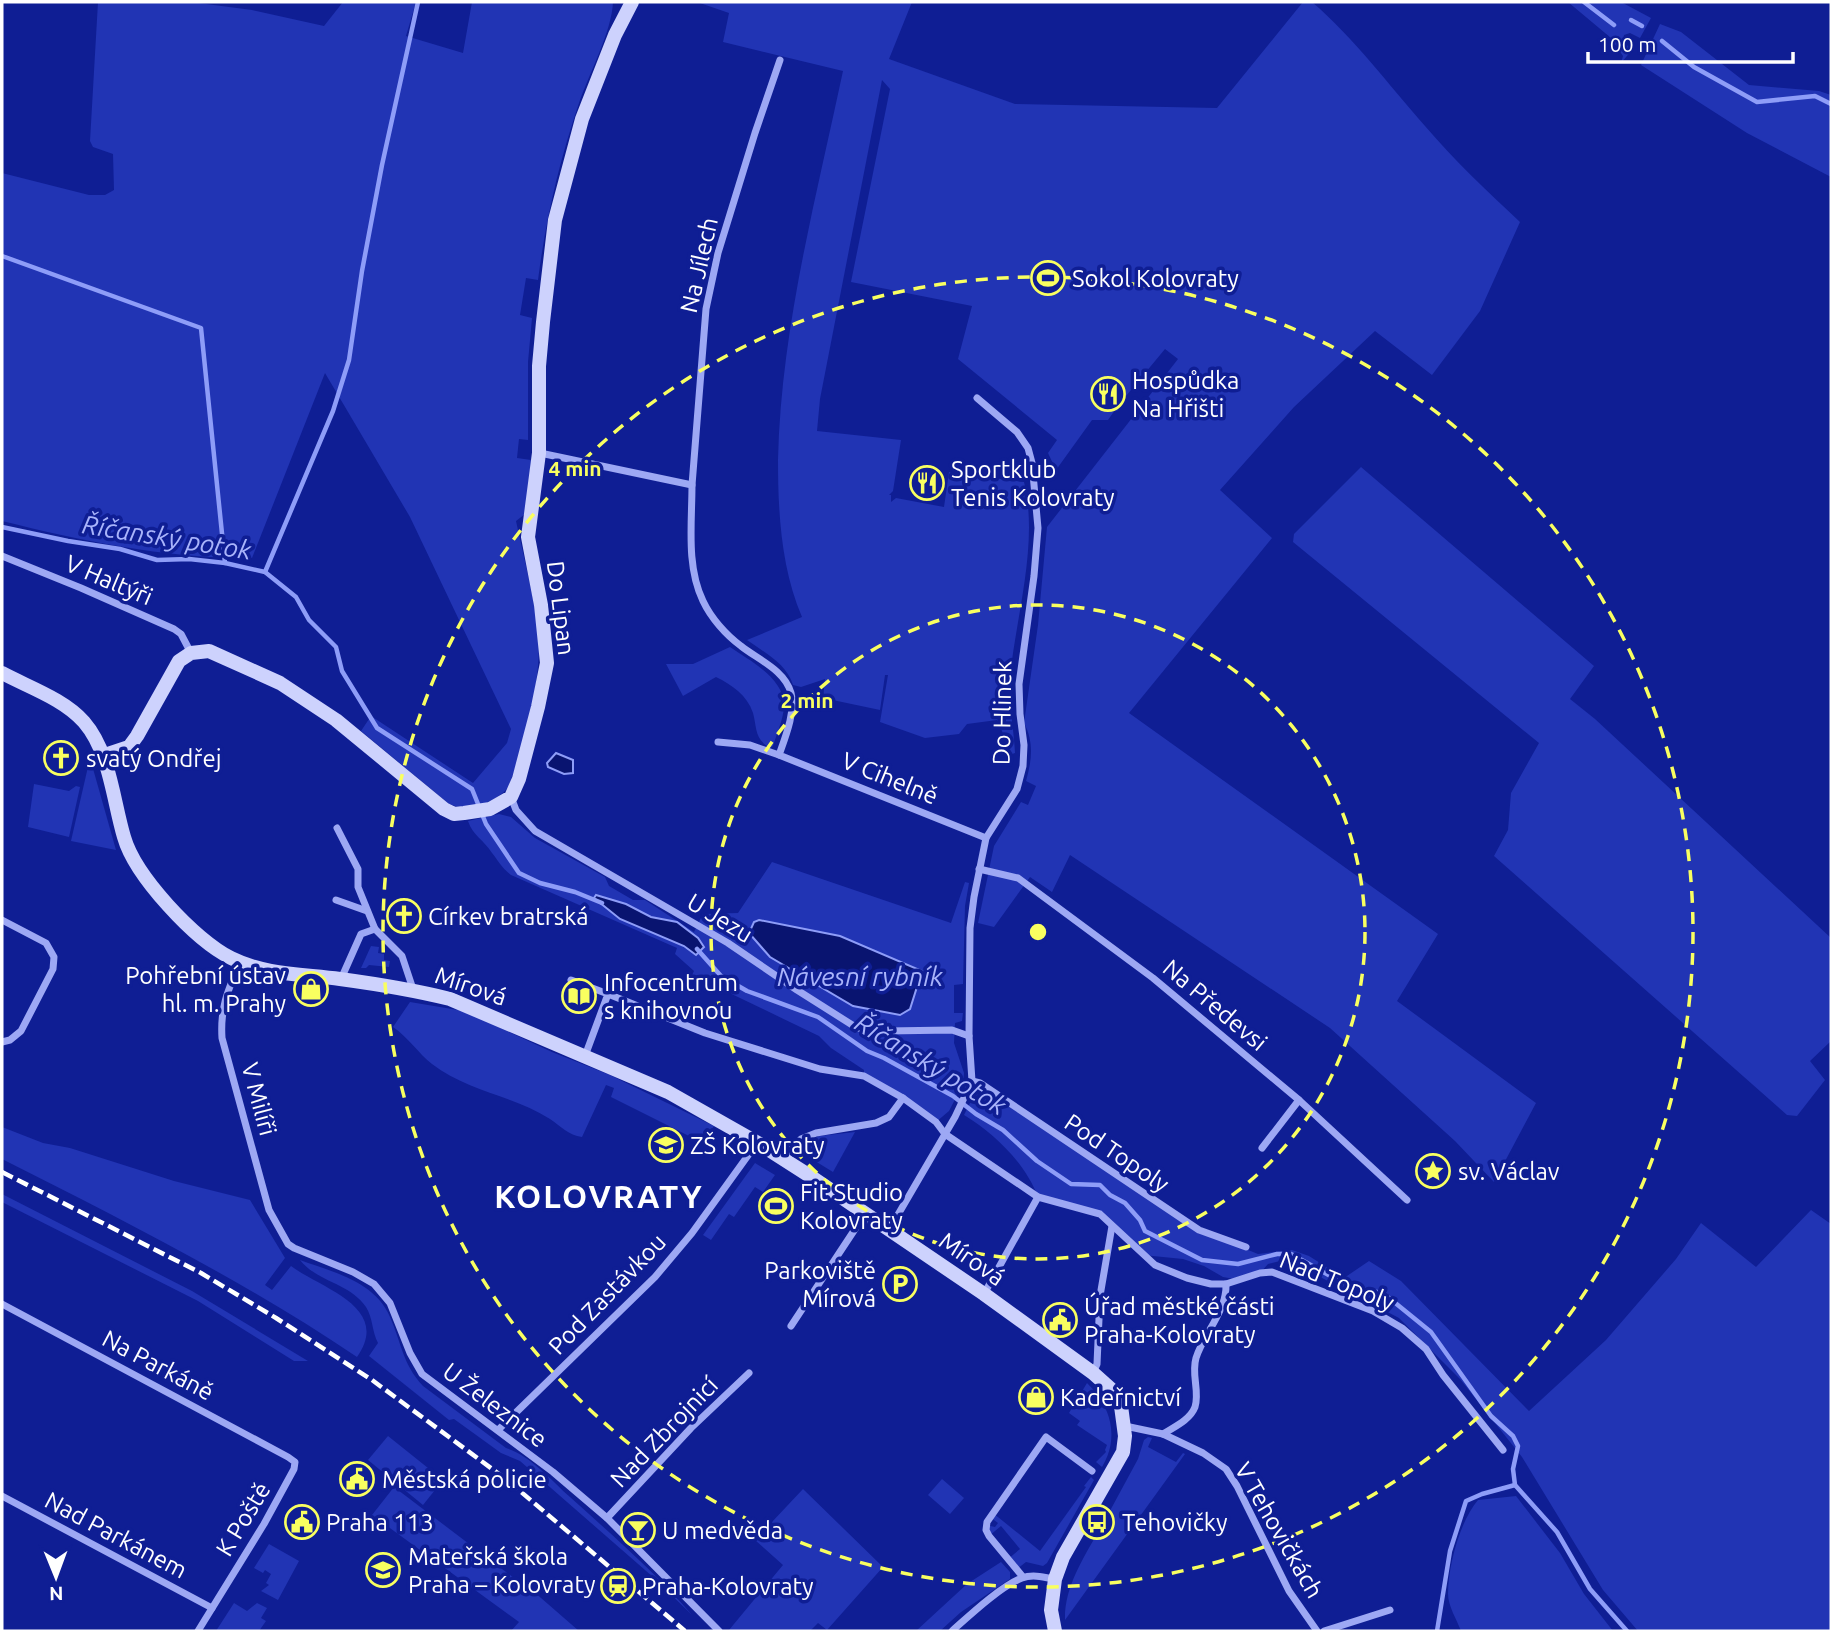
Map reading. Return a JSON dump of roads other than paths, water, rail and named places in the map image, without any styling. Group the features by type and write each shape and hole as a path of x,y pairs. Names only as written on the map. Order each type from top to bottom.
{"street":[{"name":"Do Lipan","path":"511,797 519,779 547,663 541,605 528,537 539,453 539,366 555,220 582,119 615,35 632,2"},
{"name":"Na Jílech","path":"692,485 706,309 719,253 780,60"},
{"name":"Do Hlinek","path":"889,1230 972,1082 969,1036 970,928 979,869 986,838 1017,789 1023,766 1019,684 1038,528 1032,463 1028,448 1017,432 977,398"},
{"path":"539,453 692,485 691,553 694,576 703,601 715,621 740,646 774,667 791,692 791,721 779,755"},
{"name":"V Haltýři","path":"2,556 174,629 181,634 191,653"},
{"path":"102,755 129,747 175,665 191,653 200,651 217,653 281,683 336,720 444,809 454,814 490,809 511,797"},
{"name":"Mírová","path":"2,673 74,713 96,738 131,858 195,932 220,952 240,962 270,971 413,990 450,999 668,1092 758,1143 889,1230 984,1294 1093,1373 1112,1390 1121,1406 1125,1426 1123,1452 1063,1557 1055,1579 1051,1610 1055,1631"},
{"name":"V Cihelně","path":"718,742 750,745 779,755 986,838"},
{"name":"U Jezu","path":"511,797 516,810 535,831 728,943 857,1028 886,1031 952,1030 969,1036"},
{"path":"337,828 358,869 358,887 375,929 361,934 341,979"},
{"name":"Na Předevsi","path":"979,869 1018,878 1153,978 1299,1100 1408,1200"},
{"path":"336,900 367,911"},
{"path":"2,920 46,943 51,949 54,963 21,1031 10,1040 2,1042"},
{"name":"Mírová","path":"375,929 402,956 413,990"},
{"name":"V Milíři","path":"240,962 224,998 222,1038 270,1210 288,1244"},
{"name":"Nad Topoly","path":"571,980 705,1033 820,1069 864,1076 903,1098 936,1122 945,1134 1038,1197 1100,1214 1155,1265 1186,1278 1211,1284 1226,1284 1272,1272 1373,1311 1402,1328 1426,1349 1443,1375 1503,1450"},
{"path":"585,1056 608,994"},
{"name":"Pod Topoly","path":"972,1082 980,1083 1199,1230 1246,1247"},
{"path":"781,1158 801,1139 816,1133 876,1123 889,1118 903,1098"},
{"path":"1262,1148 1299,1100"},
{"name":"Pod Zastávkou","path":"498,1430 655,1277 692,1233 758,1143"},
{"path":"984,1294 1038,1197"},
{"path":"792,1326 865,1214"},
{"path":"1093,1373 1097,1364 1100,1296 1112,1226"},
{"name":"U Železnice","path":"288,1244 374,1284 390,1303 398,1326 422,1374 553,1472 607,1518 719,1631"},
{"path":"1163,1434 1188,1417 1195,1408 1197,1397 1193,1372 1196,1357 1221,1307 1226,1284"},
{"name":"Na Parkáně","path":"2,1304 295,1462"},
{"name":"Nad Zbrojnicí","path":"607,1518 691,1428 749,1373"},
{"name":"V Tehovičkách","path":"1125,1426 1163,1434 1203,1453 1226,1469 1289,1591 1317,1631"},
{"path":"1023,1577 989,1536 986,1530 987,1522 1045,1437 1092,1471"},
{"name":"K Poště","path":"198,1631 275,1504 295,1462"},
{"name":"Nad Parkánem","path":"2,1496 212,1608"},
{"path":"952,1631 980,1606 1023,1577 1041,1576 1055,1579"},
{"path":"1324,1631 1390,1610"}],"water":[{"path":"556,753 573,760 573,773 564,774 548,767 547,763"},
{"path":"596,895 626,904 651,917 677,922 698,938 704,947 696,955 684,946 620,919 594,898"},
{"name":"Návesní rybník","path":"759,920 840,936 922,971 910,1009 900,1015 853,1006 770,957 749,933 754,922"}],"waterway":[{"path":"265,572 333,411 349,360 382,165 418,2"},
{"path":"1584,2 1614,25"},
{"path":"1631,20 1642,26"},
{"path":"1662,41 1694,67 1757,102 1815,96 1831,104"},
{"path":"2,256 201,328 225,563"},
{"name":"Říčanský potok","path":"2,527 120,549 157,560 189,559 225,563 265,572 296,597 309,620 336,647 342,671 377,728 472,789 486,824 519,873 540,883 575,892 602,903"},
{"name":"Říčanský potok","path":"697,949 721,976 747,991 818,1017 867,1051 953,1096 1003,1130 1037,1161 1071,1184 1100,1185 1110,1195 1125,1203 1140,1220 1145,1231 1202,1260 1238,1264 1277,1254 1291,1254 1358,1289 1383,1293 1431,1332 1491,1416 1513,1436 1518,1446 1513,1469 1515,1485 1557,1532 1590,1589 1627,1631"},
{"path":"1437,1631 1450,1551 1466,1501 1515,1485"}],"railway":[{"path":"2,1172 201,1273 372,1380 507,1480 685,1631"}],"place":[{"name":"Sokol Kolovraty","path":"1048,278"},
{"name":"Hospůdka Na Hřišti","path":"1108,394"},
{"name":"Sportklub Tenis Kolovraty","path":"927,483"},
{"name":"svatý Ondřej","path":"61,758"},
{"name":"Církev bratrská","path":"404,916"},
{"name":"Pohřební ústav hl. m. Prahy","path":"311,989"},
{"name":"Infocentrum s knihovnou","path":"579,996"},
{"name":"ZŠ Kolovraty","path":"666,1145"},
{"name":"sv. Václav","path":"1433,1171"},
{"name":"Fit Studio Kolovraty","path":"776,1206"},
{"name":"Parkoviště Mírová","path":"900,1284"},
{"name":"Úřad městké části Praha-Kolovraty","path":"1060,1320"},
{"name":"Kadeřnictví","path":"1036,1397"},
{"name":"Městská policie","path":"357,1479"},
{"name":"Praha 113","path":"302,1522"},
{"name":"Tehovičky","path":"1097,1522"},
{"name":"U medvěda","path":"638,1530"},
{"name":"Mateřská škola Praha – Kolovraty","path":"383,1570"},
{"name":"Praha-Kolovraty","path":"618,1586"}],"district":[{"name":"KOLOVRATY","path":"599,1196"}]}
